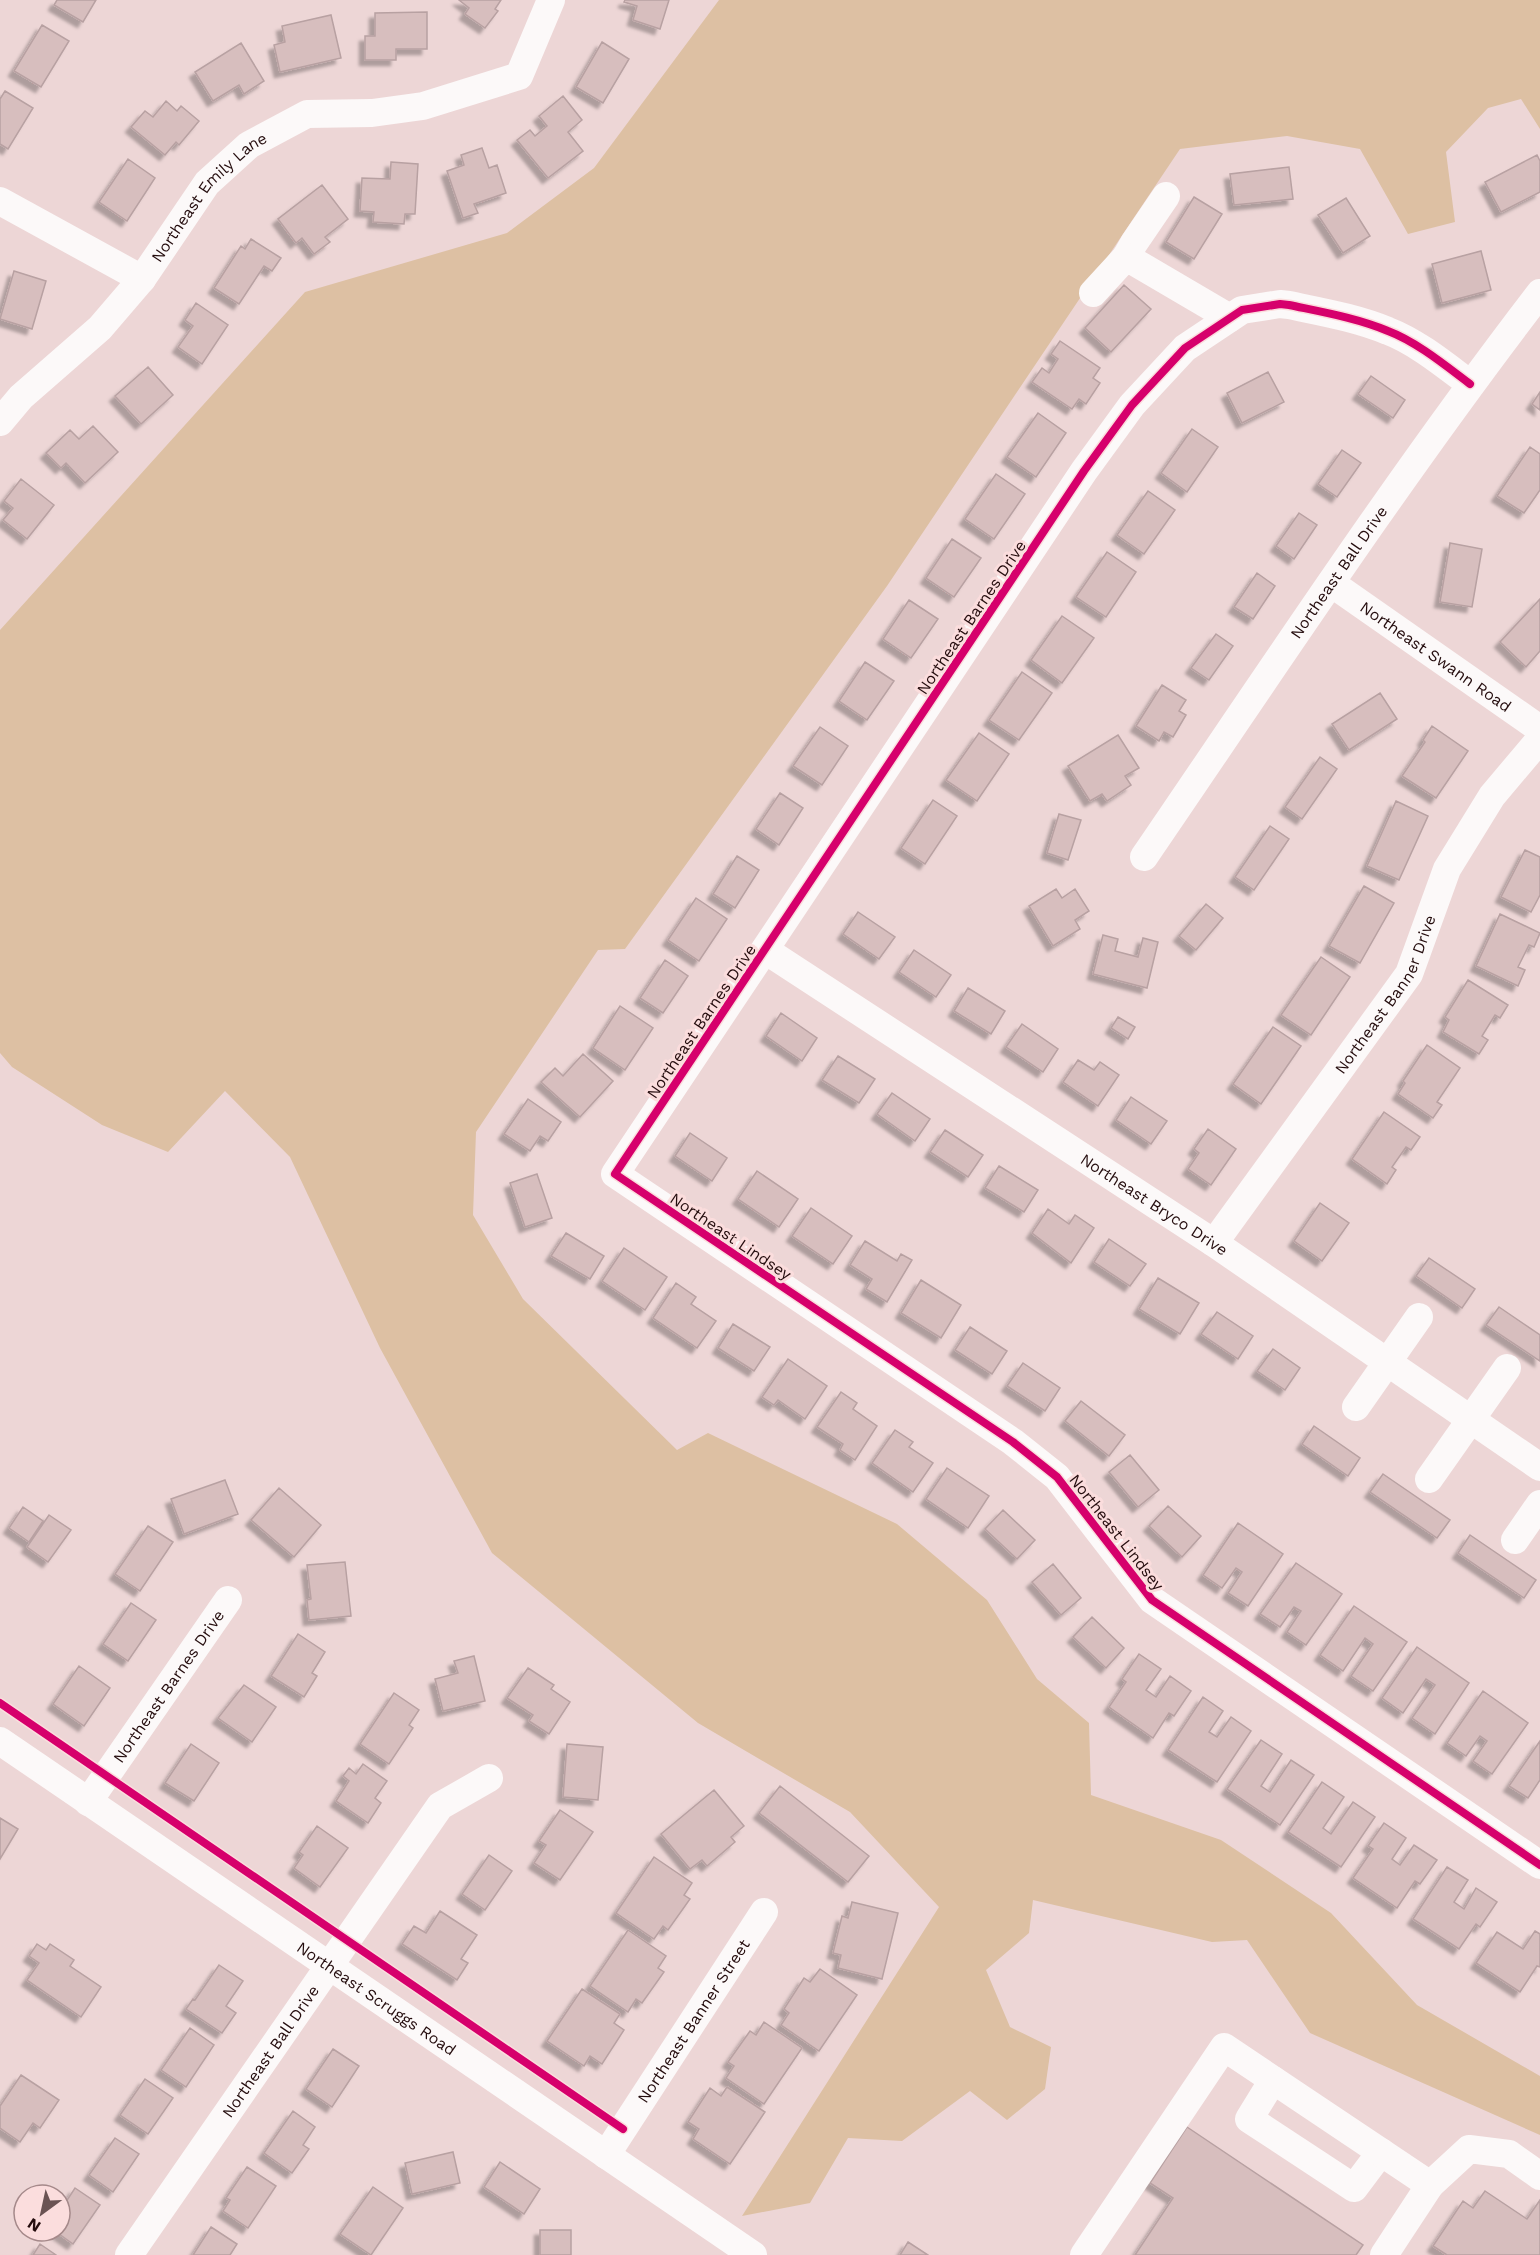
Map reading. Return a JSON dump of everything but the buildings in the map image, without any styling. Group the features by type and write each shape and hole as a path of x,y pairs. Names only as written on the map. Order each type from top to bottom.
{"street":[{"name":"Northeast Emily Lane","path":"0,422 21,397 100,328 142,279 207,183 249,145 307,114 372,113 423,106 519,76 551,0"},
{"path":"1093,293 1126,257 1166,196"},
{"path":"0,201 142,279"},
{"path":"1126,257 1230,318"},
{"name":"Northeast Ball Drive","path":"1144,858 1470,384 1540,293"},
{"name":"Northeast Barnes Drive","path":"615,1174 1084,471 1132,405 1185,348 1248,308 1280,304 1351,319 1390,331 1439,361 1470,384"},
{"name":"Northeast Swann Road","path":"1331,583 1540,729"},
{"name":"Northeast Banner Drive","path":"1214,1243 1409,974 1447,870 1492,796 1540,739"},
{"name":"Northeast Bryco Drive","path":"765,950 1214,1243 1540,1467"},
{"name":"Northeast Lindsey","path":"615,1174 1013,1442 1057,1477 1152,1600 1540,1865"},
{"path":"1356,1407 1419,1317"},
{"path":"1429,1479 1507,1368"},
{"path":"1515,1539 1540,1504"},
{"name":"Northeast Barnes Drive","path":"88,1802 228,1600"},
{"name":"Northeast Scruggs Road","path":"0,1741 753,2255"},
{"name":"Northeast Ball Drive","path":"129,2255 440,1806 489,1778"},
{"name":"Northeast Banner Street","path":"606,2155 764,1912"},
{"path":"1084,2255 1224,2047 1430,2185"},
{"path":"1273,2080 1249,2119 1354,2188 1381,2152"},
{"path":"1393,2252 1430,2185 1468,2149 1509,2154 1540,2176"}],"shaded area":[{"path":"719,0 1540,0 1540,129 1521,99 1488,108 1446,152 1455,222 1408,234 1360,149 1287,136 1180,149 887,586 625,949 598,950 476,1132 473,1215 523,1299 677,1450 708,1433 897,1524 987,1600 1037,1679 1089,1723 1091,1795 1221,1840 1331,1913 1417,2005 1540,2076 1540,2135 1310,2033 1247,1940 1212,1942 1033,1900 1029,1933 986,1970 1010,2027 1051,2047 1045,2089 1007,2120 970,2091 902,2141 848,2138 810,2203 742,2216 939,1907 850,1812 698,1723 492,1553 380,1348 290,1157 225,1091 168,1152 102,1125 12,1067 0,1053 0,630 305,292 507,233 594,168"}],"cycle path":[{"path":"1470,384 1431,355 1399,336 1352,319 1289,305 1280,304 1242,310 1185,348 1132,405 1084,471 615,1174 1013,1442 1057,1477 1152,1600 1540,1865"},
{"path":"0,1703 623,2129"}]}
